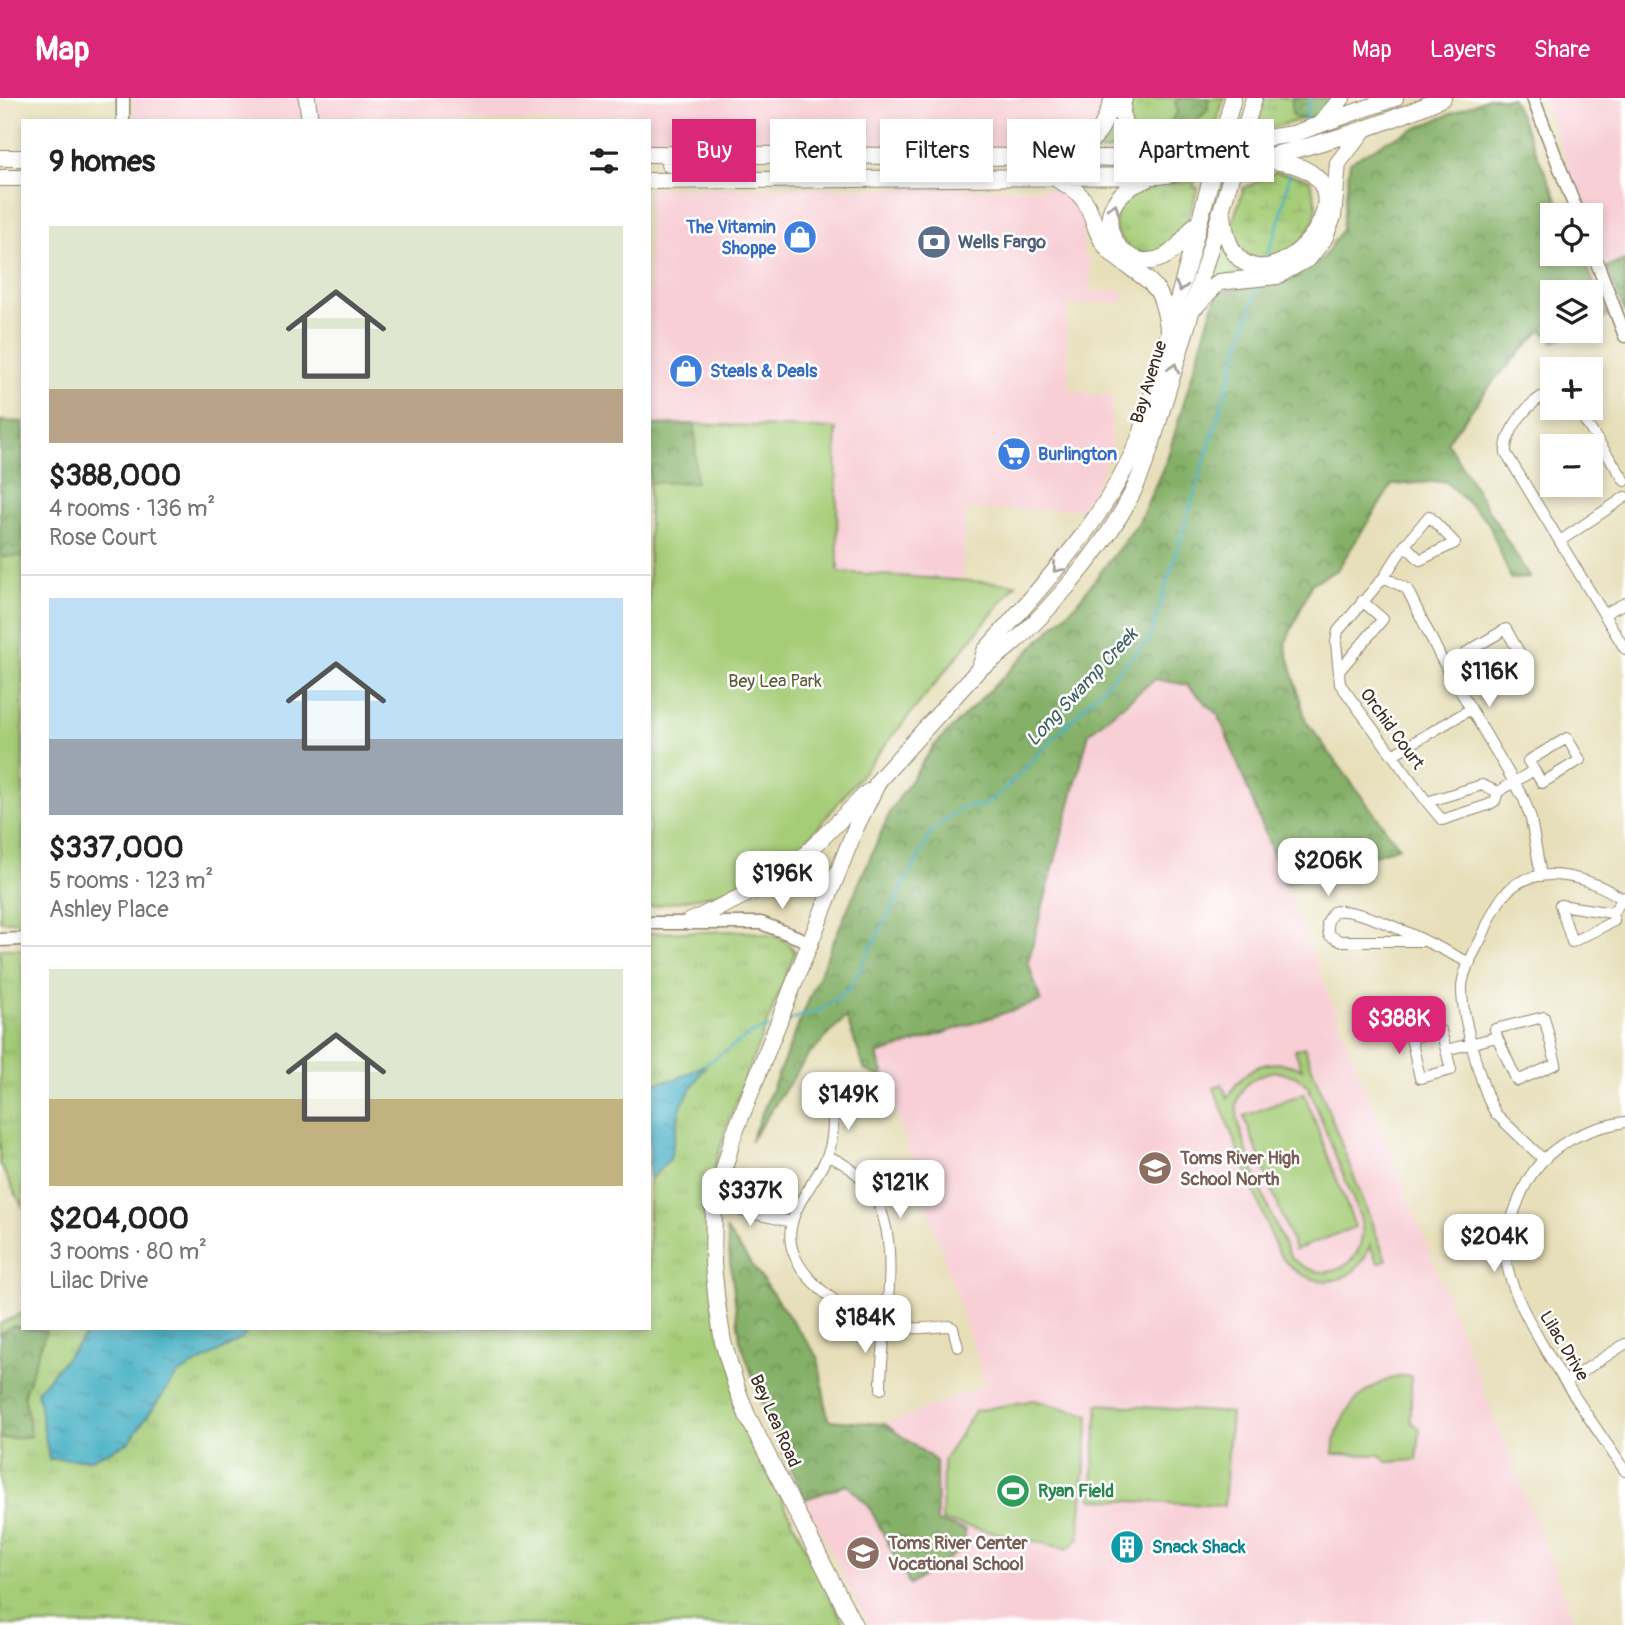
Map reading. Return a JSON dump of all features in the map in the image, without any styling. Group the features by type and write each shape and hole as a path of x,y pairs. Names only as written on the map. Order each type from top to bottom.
{"main road":[{"path":"307,98 310,119"},
{"path":"1100,131 1113,98"},
{"path":"1123,119 1124,98"},
{"name":"Bay Avenue","path":"1248,119 1254,98"},
{"path":"1315,128 1342,98"},
{"path":"1274,137 1315,128 1395,98"},
{"path":"1274,159 1294,157 1443,98"},
{"name":"Bay Avenue","path":"1227,119 1232,100"},
{"path":"1192,310 1219,282 1262,272 1294,269 1318,248 1333,217 1338,163 1363,130"},
{"path":"0,149 13,158"},
{"path":"651,153 672,153"},
{"path":"756,154 1007,158"},
{"path":"1262,272 1304,248 1321,223 1324,207 1321,185 1315,175 1294,157"},
{"path":"756,161 770,173"},
{"path":"651,164 672,165"},
{"path":"0,178 21,178"},
{"path":"651,181 770,179"},
{"path":"1063,182 1090,206 1104,245 1116,259 1156,288 1169,332"},
{"path":"1144,182 1127,189 1112,206 1109,227 1120,248 1132,257 1161,258 1179,246 1198,221"},
{"name":"Bay Avenue","path":"980,668 985,651 1068,556 1112,496 1142,432 1209,182"},
{"name":"Bay Avenue","path":"812,943 856,827 879,780 980,668 994,659 1038,615 1091,557 1128,502 1148,452 1229,182"},
{"path":"1222,206 1225,235 1230,248 1238,258 1262,272"},
{"path":"689,922 784,877 879,780"},
{"name":"Bey Lea Road","path":"812,943 733,1137 714,1205 717,1304 723,1342 747,1415 854,1625"}],"street":[{"path":"123,98 123,119"},
{"path":"1534,98 1573,203"},
{"path":"1598,266 1625,336"},
{"path":"1540,398 1505,442 1506,453 1625,649"},
{"path":"1584,420 1625,481"},
{"path":"1560,541 1625,497"},
{"name":"Orchid Court","path":"1405,545 1420,560 1455,543 1429,516 1405,545 1384,577 1338,631 1336,642 1340,684 1442,820 1496,801 1498,792 1534,771"},
{"path":"1384,577 1408,589 1451,675 1514,782 1531,819 1541,876"},
{"path":"1339,671 1382,619 1362,601"},
{"path":"1604,614 1625,603"},
{"path":"1506,629 1519,652 1480,675 1473,662 1467,652 1506,629"},
{"path":"1451,675 1473,662"},
{"path":"1392,755 1471,709"},
{"path":"1567,738 1580,761 1542,783 1534,771 1528,761 1567,738"},
{"path":"1427,802 1482,785 1498,792"},
{"path":"1542,1158 1496,1114 1486,1096 1462,993 1470,963 1503,895 1522,881 1549,874 1592,883 1624,899 1612,913"},
{"path":"1563,904 1612,913 1614,921 1572,942 1560,905 1563,904"},
{"path":"1423,941 1340,941 1329,935 1326,923 1333,912 1345,910 1423,941 1470,963"},
{"path":"651,923 761,923 812,943"},
{"path":"0,940 21,939"},
{"path":"1544,1017 1556,1064 1517,1082 1497,1037 1495,1029 1544,1017"},
{"path":"1441,1031 1446,1050 1451,1070 1420,1078 1410,1038 1441,1031"},
{"path":"1446,1050 1497,1037"},
{"path":"833,1103 832,1138 828,1156 792,1222 790,1247 803,1273 841,1302 887,1325 918,1329 949,1326 953,1328 958,1347"},
{"name":"Lilac Drive","path":"1625,1122 1585,1131 1542,1158 1517,1203 1508,1234 1506,1257 1516,1296 1566,1382 1625,1471"},
{"path":"828,1156 846,1164 860,1176 886,1227 892,1264 887,1325 881,1355 881,1389"},
{"path":"714,1205 792,1222"},
{"path":"1566,1382 1625,1344"}],"shaded area":[{"path":"133,98 302,98 307,119 134,119"},
{"path":"314,98 1108,98 1100,121 1100,119 1007,119 1007,147 993,147 993,119 880,119 880,146 866,146 866,119 770,119 770,145 756,145 756,119 672,119 672,144 651,144 651,119 318,119"},
{"path":"1543,98 1625,98 1625,260 1607,267 1603,257 1603,203 1582,203"},
{"path":"651,188 1062,189 1081,209 1084,257 1090,257 1090,292 1123,290 1123,302 1066,305 1069,390 1112,397 1111,454 1091,495 1079,509 966,510 962,580 837,572 836,430 651,425"},
{"name":"Toms River High School North","path":"1155,679 1187,685 1219,716 1576,1625 868,1625 805,1499 846,1485 868,1505 910,1585 937,1522 936,1461 885,1424 986,1385 877,1055 1041,1001 1028,962 1089,733"}],"green space":[{"path":"1129,98 1224,98 1217,119 1130,119"},
{"path":"1182,98 1208,98 1208,110 1198,119 1173,119 1178,112 1175,102"},
{"path":"1263,98 1292,98 1292,113 1296,117 1307,118 1274,127 1274,119 1257,119"},
{"path":"1292,98 1339,98 1321,115 1306,119 1306,116 1297,118 1292,113"},
{"path":"1488,98 1512,98 1559,203 1540,203 1540,266 1586,266 1593,280 1540,280 1540,332 1496,378 1447,442 1530,578 1511,579 1488,522 1445,481 1392,485 1337,570 1312,583 1285,644 1306,721 1399,847 1285,884 1219,716 1187,685 1155,679 1089,733 1028,962 1041,1001 877,1055 885,1079 865,1070 846,1017 807,1057 750,1142 891,810 933,747 1076,604 1139,522 1167,459 1217,292 1288,281 1322,260 1342,229 1350,162 1387,141"},
{"path":"1115,105 1119,119 1114,119 1114,150 1100,151 1100,129"},
{"path":"1274,173 1310,179 1316,204 1314,218 1296,246 1276,257 1254,258 1235,246 1231,226 1244,188 1256,182 1274,182"},
{"path":"1195,182 1193,187 1198,188 1184,232 1158,255 1130,251 1115,231 1117,206 1143,186"},
{"path":"1220,237 1228,254 1256,271 1211,279"},
{"path":"1625,260 1625,313 1607,267"},
{"path":"1603,303 1609,316 1603,319"},
{"path":"0,421 21,422 21,556 0,557"},
{"path":"695,424 696,482 651,483 651,425"},
{"name":"Bey Lea Park","path":"695,424 836,429 838,572 1016,584 799,851 742,889 651,907 651,483 696,482"},
{"path":"21,556 21,921 0,921 0,557"},
{"path":"741,931 764,934 785,941 795,952 728,1122 716,1162 709,1205 742,1419 844,1625 0,1625 0,1324 21,1314 21,1330 651,1330 651,933"},
{"path":"0,949 21,949 21,1204 0,1164"},
{"path":"1304,1047 1386,1260 1378,1263 1370,1245 1362,1261 1352,1272 1340,1279 1326,1281 1299,1273 1277,1250 1214,1088 1222,1084 1228,1098 1242,1078 1259,1067 1279,1064 1302,1069 1295,1050","holes":["1274,1071 1298,1077 1308,1086 1360,1217 1362,1234 1359,1248 1352,1259 1342,1267 1330,1271 1317,1271 1303,1266 1290,1256 1257,1180 1238,1116 1239,1097 1245,1086 1255,1078"]},
{"path":"1304,1093 1355,1227 1295,1250 1244,1116"},
{"path":"726,1229 818,1357 828,1420 885,1424 936,1461 937,1522 965,1530 965,1547 910,1585 868,1505 847,1485 805,1499 768,1420 740,1340"},
{"path":"12,1326 21,1327 21,1330 46,1331 24,1393 31,1436 0,1439 0,1334"},
{"path":"1401,1376 1411,1376 1411,1422 1420,1429 1417,1460 1387,1462 1380,1455 1333,1454 1339,1426 1354,1403 1374,1386"},
{"name":"Ryan Field","path":"1034,1400 1089,1415 1079,1538 1068,1549 942,1521 943,1461 975,1411"},
{"path":"1098,1404 1231,1413 1224,1506 1091,1499"}],"water":[{"path":"706,1064 681,1106 670,1159 651,1178 651,1084 677,1079"},
{"path":"90,1330 248,1330 242,1339 177,1375 128,1443 91,1459 49,1459 37,1391"}],"waterway":[{"name":"Long Swamp Creek","path":"1304,122 1311,98"},
{"name":"Long Swamp Creek","path":"1266,260 1281,215 1290,172"},
{"name":"Long Swamp Creek","path":"784,1022 822,1009 850,988 933,829 965,805 980,807 1000,794 1150,638 1259,283"},
{"name":"Long Swamp Creek","path":"705,1065 752,1033 768,1028"}],"place":[{"name":"The Vitamin Shoppe","path":"800,237"},
{"name":"Wells Fargo","path":"934,242"},
{"name":"Steals & Deals","path":"686,371"},
{"name":"Burlington","path":"1014,454"},
{"name":"Toms River High School North","path":"1155,1168"},
{"name":"Ryan Field","path":"1013,1491"},
{"name":"Snack Shack","path":"1127,1547"},
{"name":"Toms River Center Vocational School","path":"863,1553"}]}
